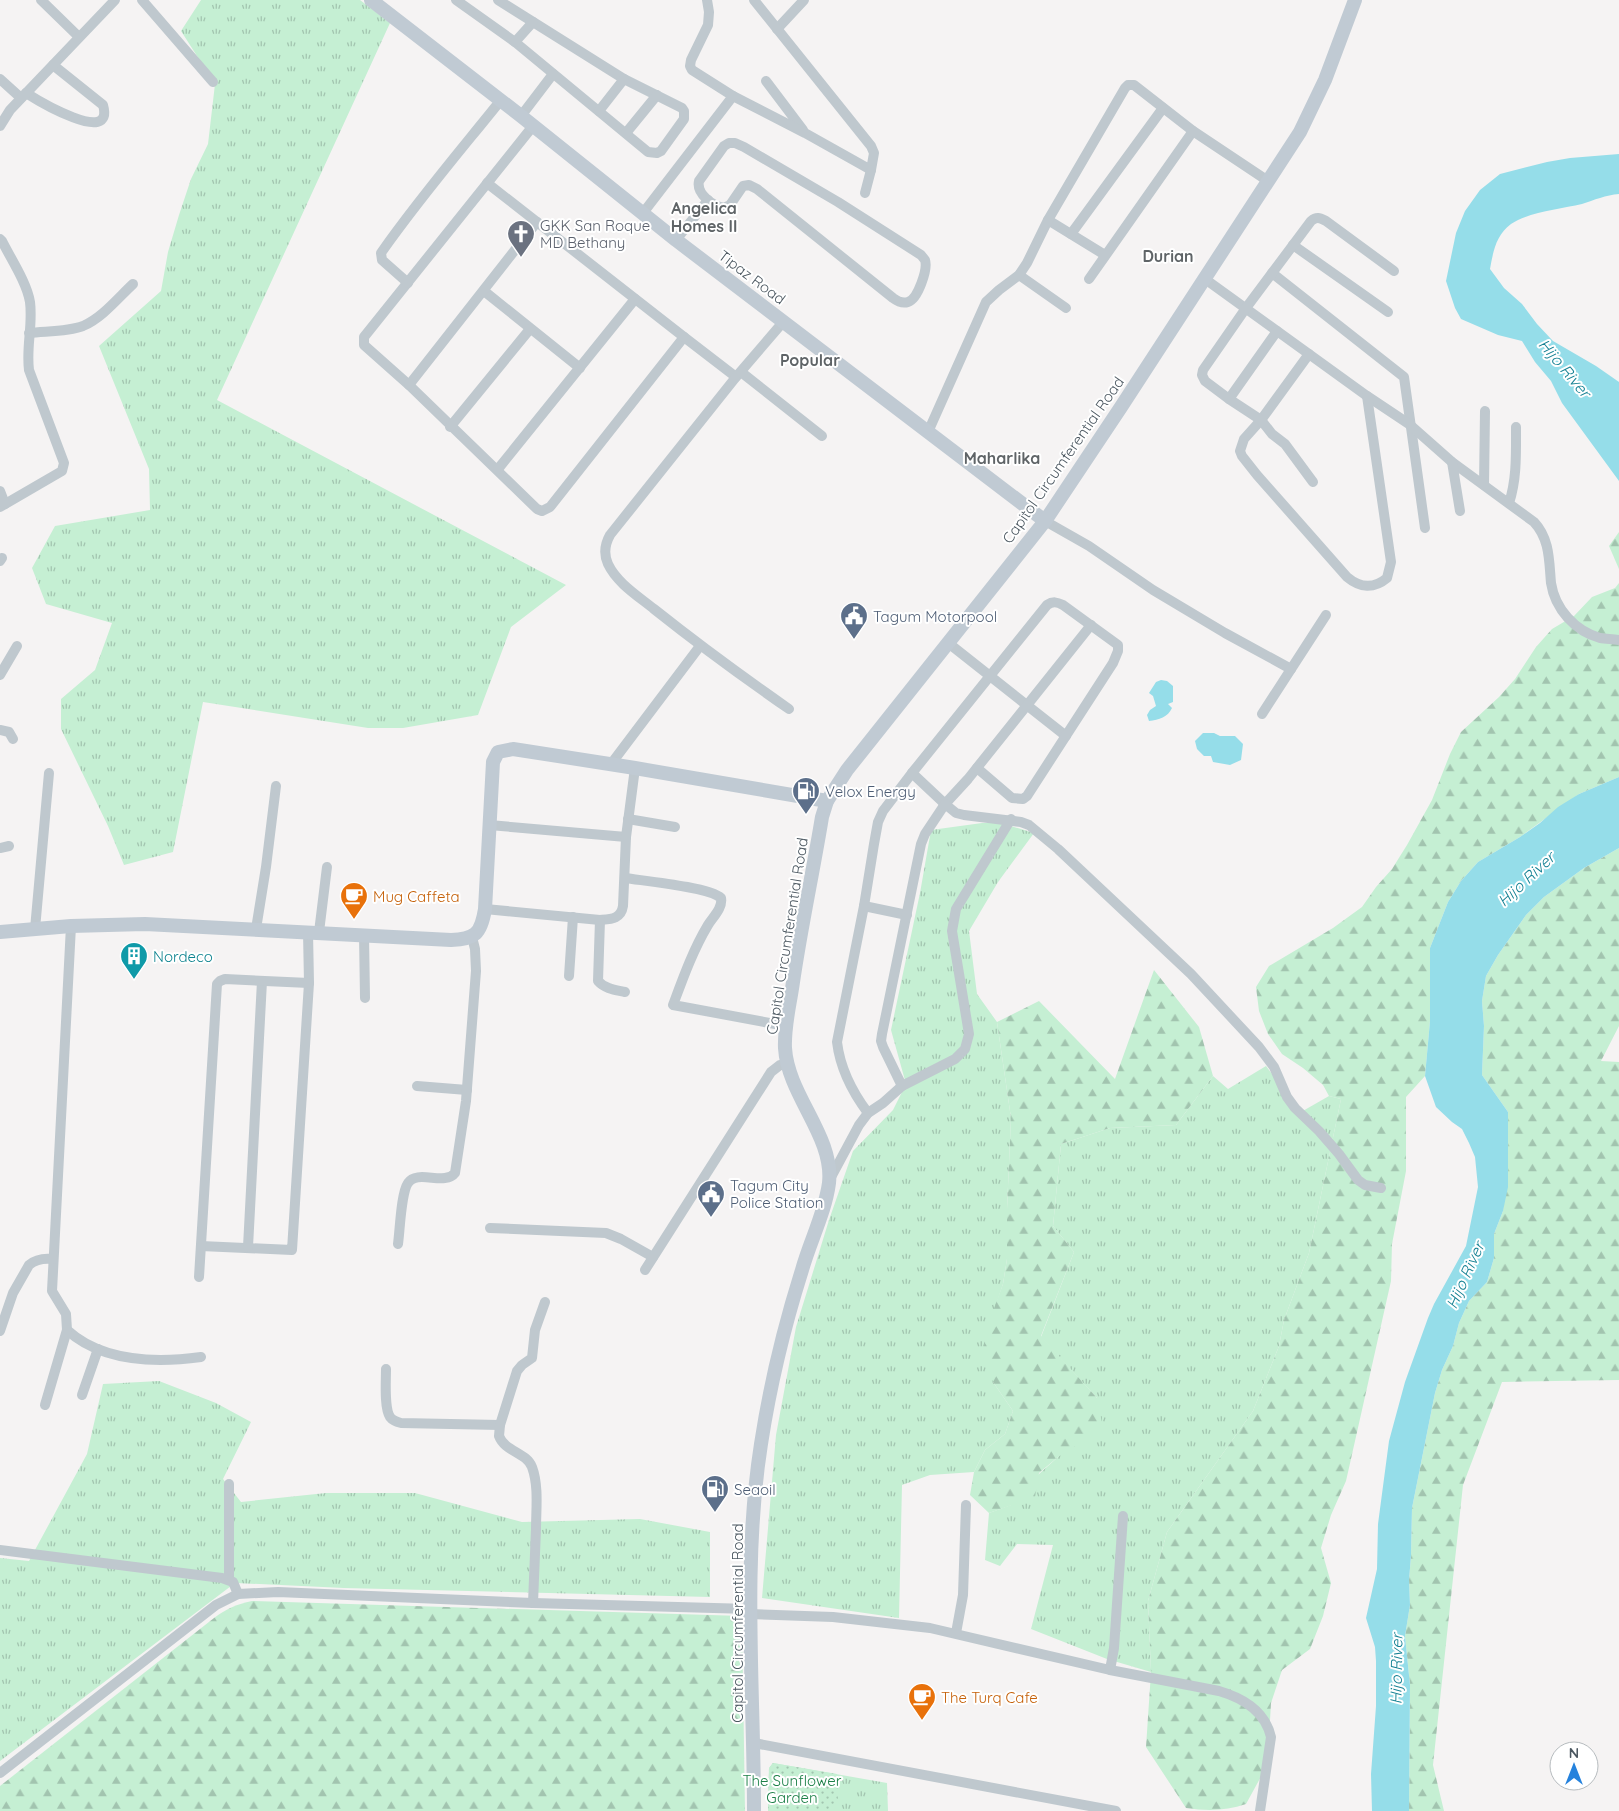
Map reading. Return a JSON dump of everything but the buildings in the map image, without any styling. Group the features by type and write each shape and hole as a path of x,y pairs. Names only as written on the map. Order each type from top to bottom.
{"main road":[{"name":"Tipaz Road","path":"371,0 501,100 676,240 1045,521"},
{"name":"Capitol Circumferential Road","path":"754,1811 750,1611 752,1517 761,1444 786,1322 802,1268 826,1200 829,1182 826,1150 793,1080 787,1063 785,1048 786,1026 797,954 822,816 827,801 847,770 1045,521 1205,279 1300,132 1325,80 1355,0"},
{"path":"0,932 71,926 145,924 451,940 472,937 479,931 485,909 493,762 498,752 513,749 827,801"}],"street":[{"path":"41,0 80,37"},
{"path":"0,126 10,110 115,0"},
{"path":"142,0 213,82"},
{"path":"456,0 515,42 648,152 657,153 661,151 684,119 685,116 682,108 624,78 498,0"},
{"path":"707,0 709,12 708,25 691,60 690,66 692,70 733,96 871,170"},
{"path":"754,0 871,146 874,153 865,193"},
{"path":"778,29 804,0"},
{"path":"515,42 534,22"},
{"path":"0,79 24,96 53,110 88,121 96,122 102,120 105,111 103,105 53,64"},
{"path":"521,116 553,74"},
{"path":"599,111 624,78"},
{"path":"766,81 805,133"},
{"path":"928,432 986,302 1019,274 1124,88 1128,85 1134,85 1193,131 1268,181"},
{"path":"626,133 657,95"},
{"path":"643,213 733,96"},
{"path":"408,283 382,260 381,253 420,198 501,100"},
{"path":"1071,234 1163,108"},
{"path":"533,126 363,340 366,348 409,385 537,509 542,511 546,510 684,337"},
{"path":"1089,279 1193,131"},
{"path":"729,143 735,143 838,202 921,255 925,260 926,272 913,298 908,302 901,302 893,298 757,189 749,185 744,186 730,205 724,208 708,200 700,190 699,181 724,146 729,143"},
{"path":"487,183 635,300 822,436"},
{"path":"676,240 708,200"},
{"path":"1313,482 1285,444 1272,434 1260,420 1205,381 1202,375 1203,370 1246,308 1315,218 1320,218 1394,271"},
{"path":"1048,220 1105,255"},
{"path":"409,385 538,222"},
{"path":"0,239 28,292 30,313 29,370 64,468 62,471 2,506 0,491"},
{"path":"1293,245 1388,312"},
{"path":"1272,273 1404,377 1409,424 1425,528"},
{"path":"1019,274 1066,308"},
{"path":"1205,279 1367,396 1409,424 1452,462 1534,522 1545,538 1552,586 1561,609 1571,622 1585,632 1601,638 1619,640"},
{"path":"29,333 83,326 96,318 133,284"},
{"path":"484,291 580,368"},
{"path":"498,470 635,300"},
{"path":"784,321 610,535 606,542 605,551 608,563 615,575 627,588 700,646 789,709"},
{"path":"450,426 530,329"},
{"path":"1229,399 1277,331"},
{"path":"1309,354 1244,439 1241,446 1242,456 1347,577 1354,583 1362,586 1373,586 1387,578 1390,570 1390,553 1367,396"},
{"path":"1484,485 1485,411"},
{"path":"1509,503 1513,491 1516,427"},
{"path":"1452,462 1460,511"},
{"path":"1045,521 1089,546 1153,590 1225,633 1291,669"},
{"path":"868,1113 857,1098 839,1056 837,1042 864,906 878,822 883,811 1051,602 1063,605 1118,645 1118,651 1113,663 1027,796 1023,799 1012,798 977,768"},
{"path":"1262,714 1326,615"},
{"path":"902,1086 892,1069 881,1041 921,844 925,834 945,804 977,768 1090,625"},
{"path":"947,642 1066,736"},
{"path":"0,672 17,646"},
{"path":"610,764 700,646"},
{"path":"0,730 9,732 13,740"},
{"path":"485,909 600,920 619,916 622,912 626,837 635,768"},
{"path":"35,930 49,773"},
{"path":"912,773 956,813 1011,820 1029,825 1058,849 1191,974 1259,1047 1274,1067 1291,1102 1334,1148 1358,1180 1364,1185 1382,1188"},
{"path":"256,929 276,786"},
{"path":"628,820 675,826"},
{"path":"829,1182 859,1125 868,1113 902,1086 955,1059 964,1049 969,1034 952,931 954,916 956,909 1011,820"},
{"path":"489,825 626,837"},
{"path":"201,1246 292,1250 309,983 314,932 327,867"},
{"path":"625,878 713,893 721,898 722,905 707,927 695,950 673,1005 786,1026"},
{"path":"864,906 907,915"},
{"path":"569,976 573,917"},
{"path":"600,920 598,981 608,988 625,992"},
{"path":"45,1405 67,1330 64,1308 52,1292 71,926"},
{"path":"364,935 365,998"},
{"path":"398,1244 404,1194 410,1180 416,1178 449,1178 455,1173 467,1090 476,971 475,949 472,937"},
{"path":"199,1277 216,990 220,981 225,979 309,983"},
{"path":"248,1247 262,982"},
{"path":"645,1270 771,1072 780,1064 787,1063"},
{"path":"417,1086 467,1090"},
{"path":"490,1228 606,1233 653,1257"},
{"path":"0,1332 13,1293 29,1265 40,1259 54,1259"},
{"path":"533,1604 536,1516 535,1480 527,1459 506,1446 500,1441 499,1436 500,1425 517,1371 532,1358 535,1330 545,1302"},
{"path":"67,1330 75,1337 98,1349 124,1356 151,1360 177,1360 201,1357"},
{"path":"82,1395 98,1349"},
{"path":"386,1369 388,1410 390,1417 394,1420 401,1423 500,1425"},
{"path":"229,1484 229,1579"},
{"path":"956,1633 963,1595 966,1505"},
{"path":"1110,1670 1114,1648 1124,1516"},
{"path":"0,1550 229,1579 236,1586 238,1594"},
{"path":"0,1773 216,1605 238,1594 278,1592 533,1604 750,1611 871,1620 956,1633 1110,1670 1219,1690 1236,1696 1254,1708 1269,1727 1271,1737 1260,1811"},
{"path":"754,1743 1116,1811"}],"green space":[{"path":"201,0 360,0 390,23 217,400 566,585 511,627 478,715 403,728 368,728 203,702 173,852 124,865 108,826 61,729 61,699 95,670 112,623 46,604 32,568 55,526 150,510 149,469 99,346 161,291 168,252 179,215 191,179 208,144 215,84 181,31"},
{"path":"1619,532 1619,569 1609,546"},
{"path":"1619,583 1619,777 1579,794 1520,837 1478,862 1461,881 1448,902 1430,948 1430,1021 1425,1076 1406,1097 1406,1171 1392,1244 1391,1281 1346,1481 1331,1515 1321,1548 1331,1583 1323,1616 1310,1649 1282,1670 1271,1703 1269,1738 1263,1773 1246,1804 1216,1810 1186,1808 1146,1747 1151,1672 1148,1601 1167,1532 1253,1411 1279,1346 1284,1320 1309,1253 1341,1099 1329,1096 1323,1085 1282,1054 1268,1034 1259,1011 1256,987 1269,966 1333,928 1362,907 1392,869 1407,845 1432,800 1461,732 1499,697 1515,679 1536,647 1552,629 1574,616 1592,597 1615,588"},
{"path":"982,823 1001,823 1034,833 998,882 969,931 977,994 997,1022 1011,1118 1007,1259 1003,1284 995,1308 993,1382 1013,1411 1005,1434 985,1450 974,1472 930,1475 902,1485 899,1618 762,1598 776,1435 796,1327 829,1220 853,1151 893,1110 906,1084 891,1030 920,893 931,830"},
{"path":"1619,848 1619,1026 1601,1061 1619,1062 1619,1380 1502,1382 1463,1485 1433,1765 1444,1811 1409,1811 1410,1685 1405,1636 1410,1605 1409,1580 1412,1508 1435,1393 1442,1370 1469,1301 1487,1282 1494,1258 1494,1234 1503,1211 1508,1112 1482,1075 1484,1026 1482,1001 1486,976 1526,915 1544,897 1584,868"},
{"path":"1154,970 1199,1027 1213,1076 1176,1125 1110,1128 1061,1144 1053,1226 1074,1252 1041,1336 1097,1398 1103,1428 1058,1457 1039,1473 1035,1497 989,1513 970,1495 974,1472 985,1450 1005,1434 1013,1411 993,1382 983,1359 985,1333 1003,1284 1007,1259 1011,1118 997,1022 1039,1001 1115,1079"},
{"path":"1266,1066 1301,1112 1329,1096 1341,1099 1309,1253 1284,1320 1279,1346 1253,1411 1167,1532 1148,1601 1151,1672 1107,1659 1031,1629 1053,1545 1017,1544 1000,1566 985,1560 989,1513 1011,1505 1039,1474 1058,1457 1097,1398 1041,1337 1074,1252 1053,1226 1061,1144 1110,1128 1176,1125 1213,1076 1228,1089"},
{"path":"159,1381 216,1403 251,1422 223,1479 241,1502 326,1493 415,1493 522,1522 640,1519 710,1532 710,1597 344,1588 235,1583 0,1761 0,1558 29,1561 87,1454 103,1384"},
{"path":"252,1601 742,1616 745,1811 0,1811 0,1786 214,1618 232,1607"},
{"name":"The Sunflower Garden","path":"773,1763 887,1783 888,1811 768,1811 769,1768"},
{"name":"The Sunflower Garden","path":"773,1763 837,1774 838,1802 834,1811 768,1811 769,1768"}],"water":[{"name":"Hijo River","path":"1619,154 1619,194 1536,214 1511,224 1499,239 1494,250 1490,269 1504,288 1522,304 1553,341 1619,382 1619,481 1562,403 1551,381 1535,362 1522,341 1498,335 1461,319 1455,308 1446,281 1456,233 1465,211 1480,190 1500,174 1570,158"},
{"path":"1161,680 1167,681 1173,686 1173,702 1168,704 1172,708 1163,718 1149,721 1147,715 1156,706 1153,696 1149,693 1156,682"},
{"path":"1203,733 1235,736 1243,744 1241,760 1230,765 1213,762 1211,756 1204,756 1197,749 1195,741"},
{"name":"Hijo River","path":"1619,777 1619,848 1584,868 1544,897 1526,915 1486,976 1482,1001 1484,1026 1482,1075 1508,1112 1508,1187 1503,1211 1494,1234 1494,1258 1487,1282 1469,1301 1459,1323 1453,1346 1442,1370 1435,1393 1412,1508 1409,1580 1410,1605 1405,1636 1410,1685 1409,1811 1372,1811 1371,1774 1376,1706 1376,1661 1375,1647 1366,1618 1377,1569 1378,1524 1389,1441 1405,1382 1428,1318 1466,1246 1478,1187 1475,1157 1469,1143 1462,1129 1436,1107 1425,1076 1430,1021 1430,948 1448,902 1461,881 1478,862 1520,837 1558,807 1579,794"}],"place":[{"name":"GKK San Roque MD Bethany","path":"521,258"},
{"name":"Tagum Motorpool","path":"854,640"},
{"name":"Velox Energy","path":"806,815"},
{"name":"Mug Caffeta","path":"354,920"},
{"name":"Nordeco","path":"134,980"},
{"name":"Tagum City Police Station","path":"711,1218"},
{"name":"Seaoil","path":"715,1513"},
{"name":"The Turq Cafe","path":"922,1721"}],"district":[{"name":"Angelica Homes II","path":"704,217"},
{"name":"Durian","path":"1168,256"},
{"name":"Popular","path":"810,360"},
{"name":"Maharlika","path":"1002,458"}]}
